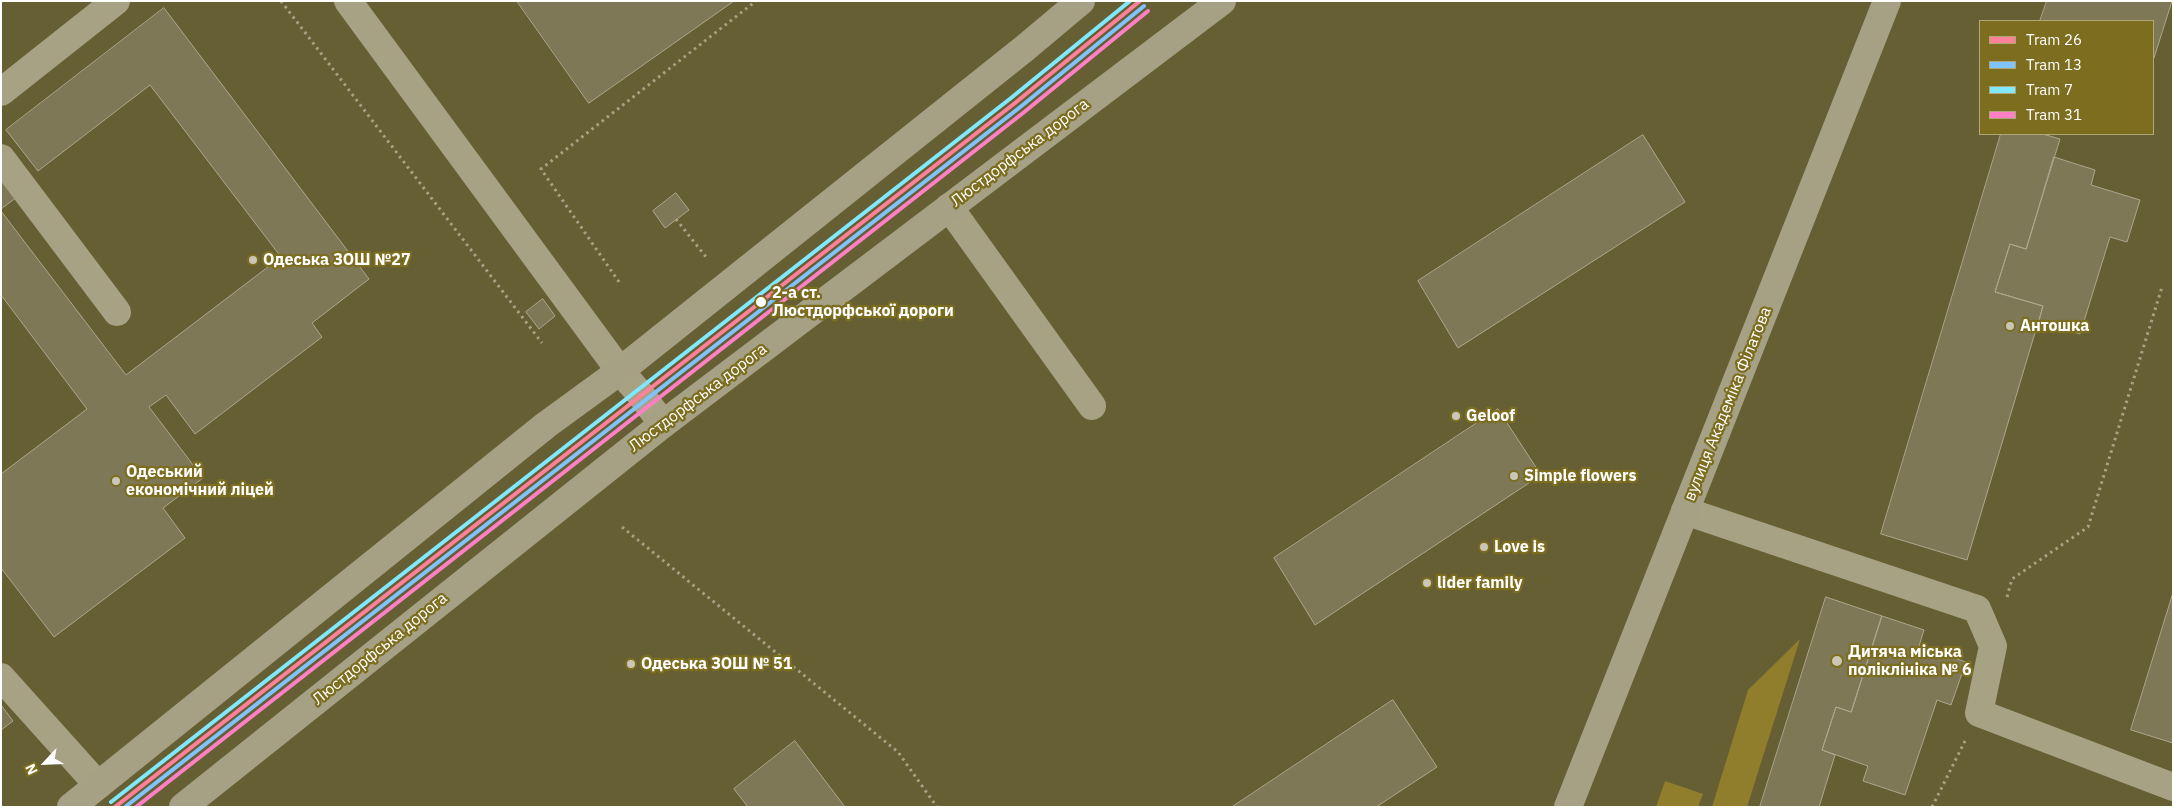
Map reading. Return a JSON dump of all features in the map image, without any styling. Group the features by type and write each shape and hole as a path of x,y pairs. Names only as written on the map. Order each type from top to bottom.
{"main road":[{"path":"71,807 546,425 620,371 1026,48 1080,1"},
{"name":"Люстдорфська дорога","path":"183,807 663,424 1222,1"},
{"name":"вулиця Академіка Філатова","path":"1568,807 1887,1"}],"street":[{"path":"1,92 116,1"},
{"path":"348,1 620,371 663,424"},
{"path":"1,158 117,312"},
{"path":"949,207 1092,406"},
{"path":"1686,511 1977,609 1993,646 1979,713 2173,788"},
{"path":"1,677 98,785"}],"path":[{"path":"282,1 542,343"},
{"path":"618,282 541,169 756,1"},
{"path":"676,219 706,257"},
{"path":"2007,598 2012,579 2088,527 2162,287"},
{"path":"622,527 898,752 936,807"},
{"path":"1932,807 1979,713"}],"shaded area":[{"path":"1800,639 1747,807 1712,807 1748,690"},
{"path":"1665,781 1703,794 1698,807 1656,807"}],"building":[{"path":"517,1 734,1 589,103"},
{"path":"2047,1 2172,1 2154,58 2154,20 2040,20"},
{"path":"164,8 369,279 312,323 322,337 195,434 166,395 149,407 203,478 163,508 185,538 54,637 1,568 1,474 87,409 1,295 1,211 126,375 281,257 150,85 38,171 6,130"},
{"path":"1643,135 1685,202 1458,348 1418,281"},
{"path":"2001,135 2046,135 2060,139 2026,249 2010,244 1995,292 2043,306 1967,560 1881,534"},
{"path":"2054,157 2095,170 2091,185 2140,200 2127,242 2110,237 2080,334 2039,321 2043,306 1995,292 2010,244 2026,249"},
{"path":"1,176 17,197 1,209"},
{"path":"676,193 689,210 665,228 653,211"},
{"path":"543,299 555,316 539,329 526,312"},
{"path":"1498,409 1541,475 1315,625 1274,558"},
{"path":"2173,593 2173,743 2131,730"},
{"name":"Дитяча міська поліклініка № 6","path":"1826,597 1882,616 1851,712 1836,707 1822,750 1835,755 1819,807 1760,807"},
{"path":"1882,616 1924,630 1919,646 1966,662 1951,705 1937,700 1905,795 1863,781 1868,766 1822,750 1836,707 1851,712"},
{"path":"1393,700 1437,767 1376,807 1232,807"},
{"path":"1,705 13,721 1,730"},
{"path":"795,741 845,807 748,807 734,789"}],"tram line":[{"name":"7","path":"111,802 1011,98 1130,1"},
{"name":"26","path":"115,807 1015,103 1140,1"},
{"name":"13","path":"125,807 1019,108 1144,6"},
{"name":"31","path":"136,807 1023,113 1148,11"}],"place":[{"name":"Одеська ЗОШ №27","path":"253,260"},
{"name":"2-а ст. Люстдорфської дороги","path":"761,302"},
{"name":"Антошка","path":"2010,326"},
{"name":"Geloof","path":"1456,416"},
{"name":"Simple flowers","path":"1514,476"},
{"name":"Одеський економічний ліцей","path":"116,481"},
{"name":"Love is","path":"1484,547"},
{"name":"lider family","path":"1427,583"},
{"name":"Дитяча міська поліклініка № 6","path":"1837,661"},
{"name":"Одеська ЗОШ № 51","path":"631,664"}]}
